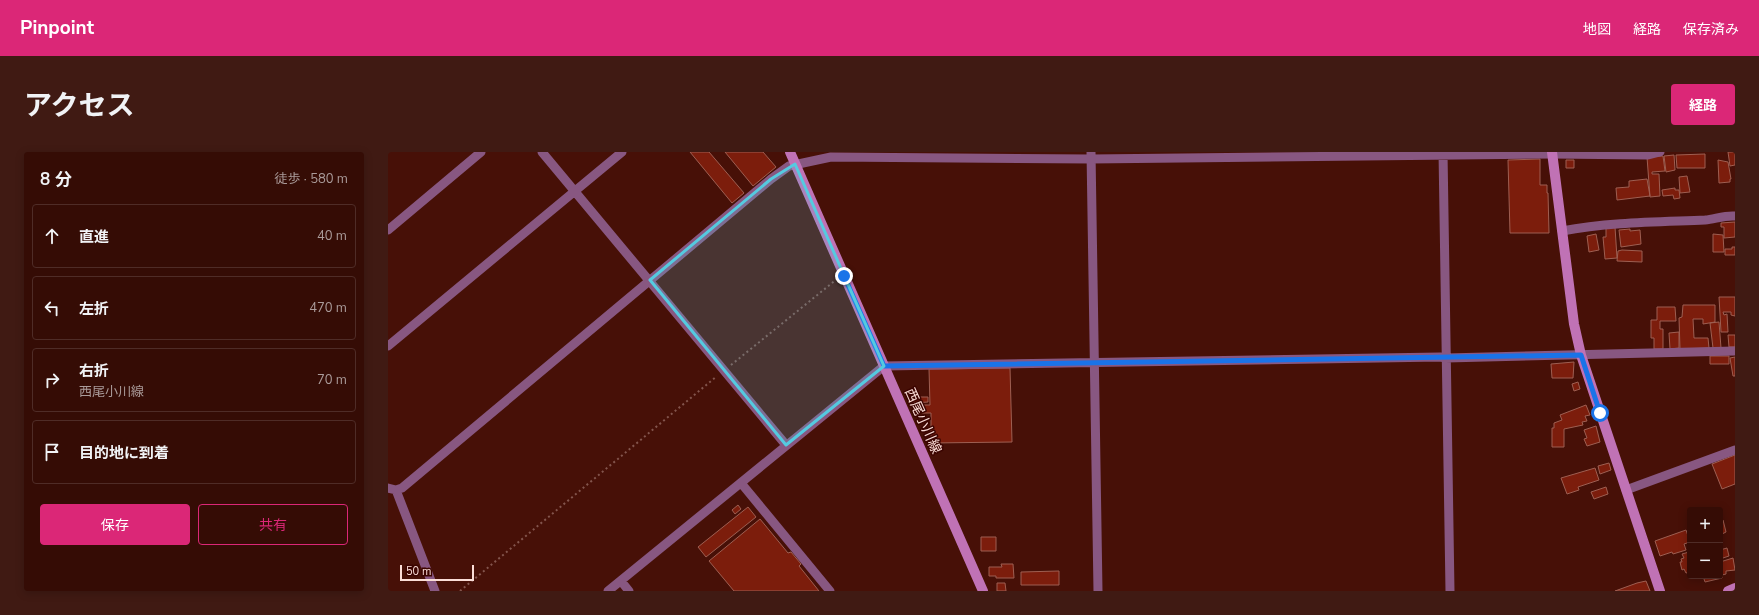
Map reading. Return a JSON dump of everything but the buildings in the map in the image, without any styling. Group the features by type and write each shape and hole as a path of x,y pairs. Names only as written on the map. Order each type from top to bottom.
{"main road":[{"name":"西尾小川線","path":"790,152 983,591"},
{"path":"1552,153 1574,324 1581,355 1660,591"},
{"path":"1728,591 1735,588"}],"street":[{"path":"388,230 481,152"},
{"path":"542,152 786,445"},
{"path":"388,346 622,152"},
{"path":"435,591 392,489 402,488 771,179 789,166 831,157 1552,153 1648,154 1660,152"},
{"path":"1443,154 1450,591"},
{"path":"1091,156 1098,591"},
{"path":"1562,231 1640,222 1707,220 1727,215 1735,216"},
{"path":"608,591 884,366 1446,358 1735,351"},
{"path":"1626,490 1735,450"},
{"path":"741,483 830,591"},
{"path":"621,581 629,591"}],"path":[{"path":"460,591 724,370 838,278 844,276"}],"highlighted area":[{"path":"795,164 884,366 786,445 650,280 771,179"}],"route":[{"path":"844,276 884,366 1581,355 1600,413"}]}
